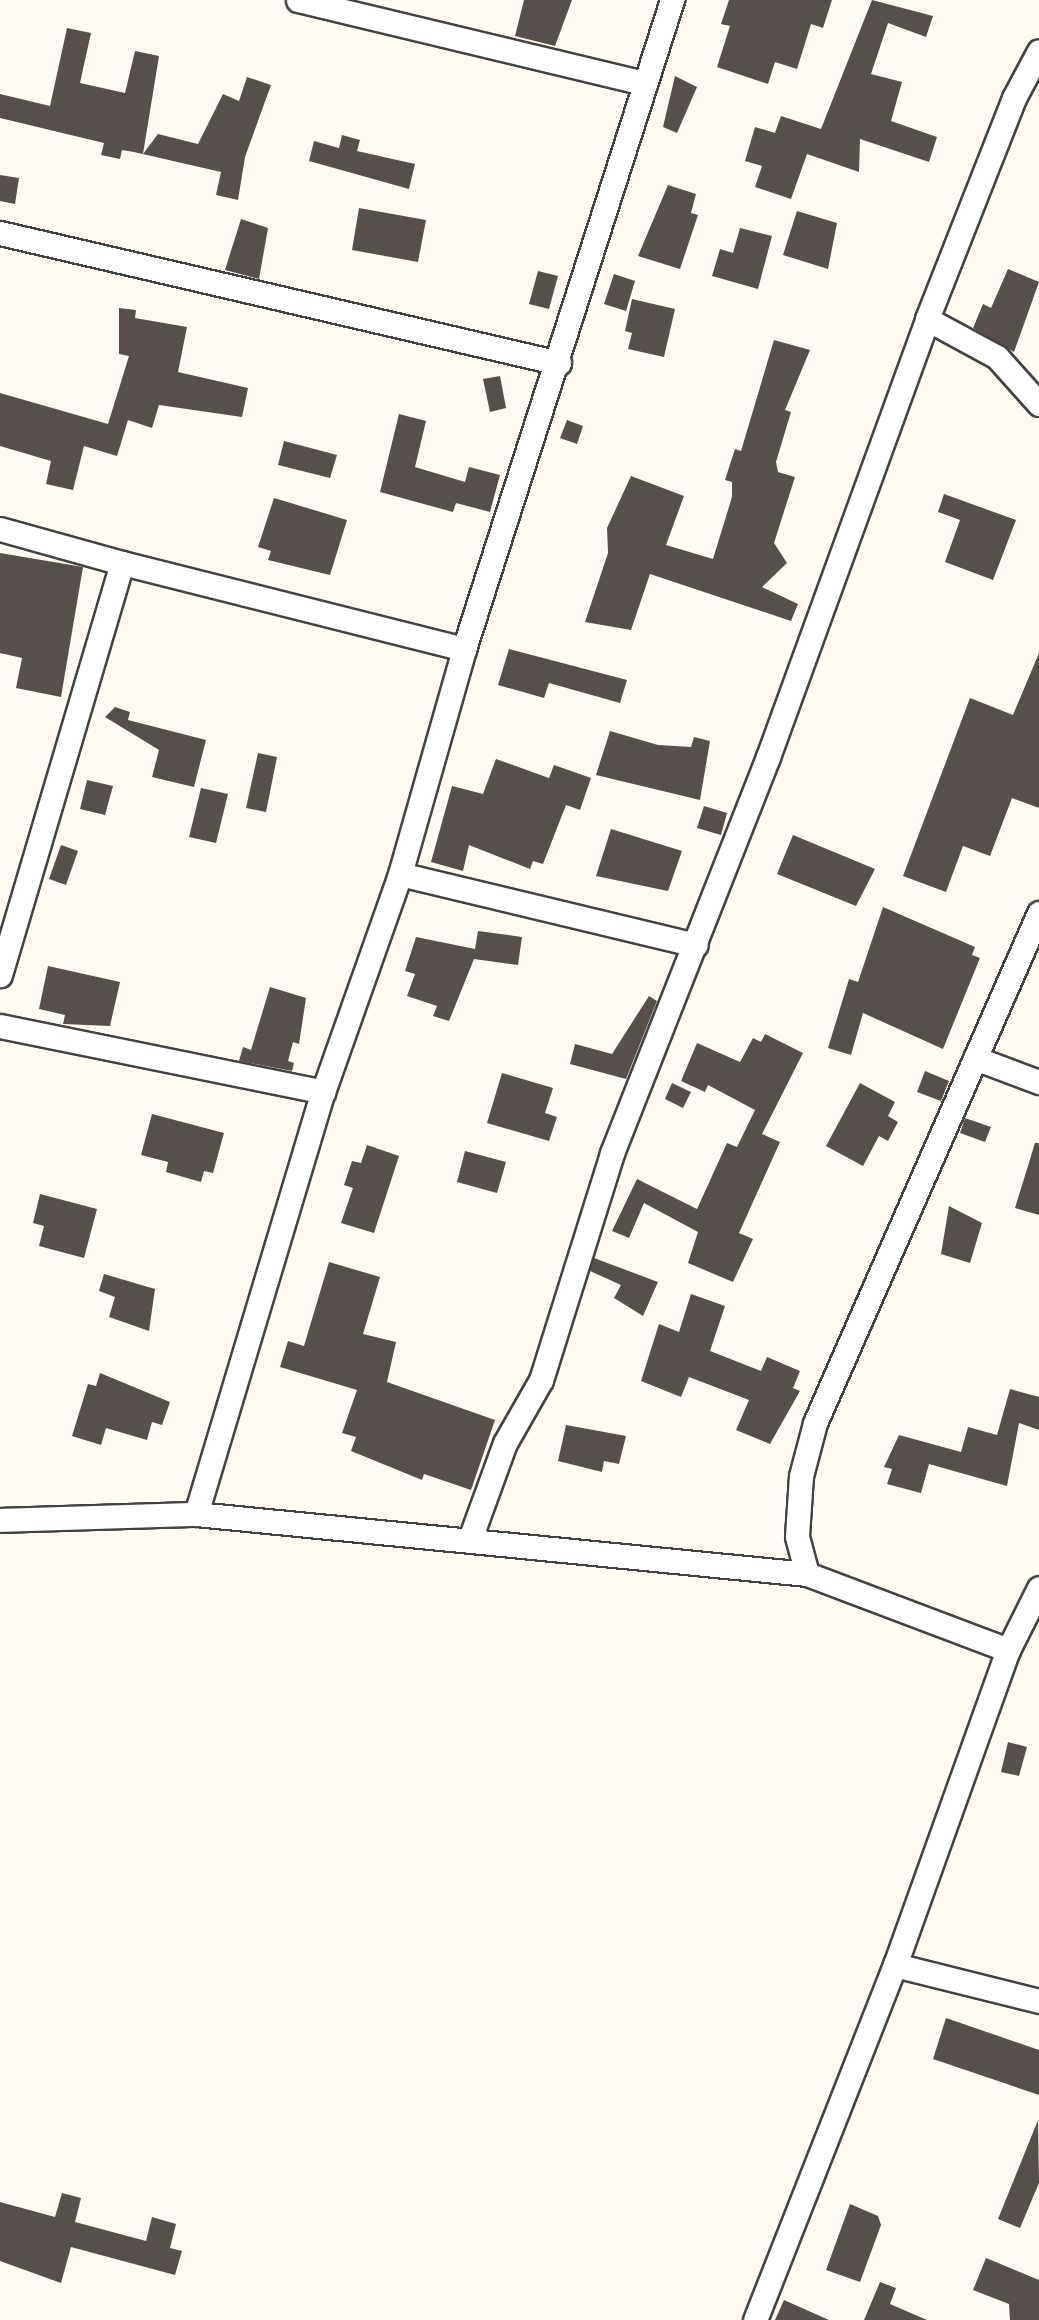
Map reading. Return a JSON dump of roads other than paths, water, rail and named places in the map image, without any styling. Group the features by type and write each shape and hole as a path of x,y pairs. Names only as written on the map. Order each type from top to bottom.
{"street":[{"path":"298,0 645,83"},
{"path":"196,1514 323,1092 400,874 464,649 559,363 672,0"},
{"path":"470,1539 505,1443 541,1380 612,1153 696,945 928,319 1014,98 1039,51"},
{"path":"0,233 559,363"},
{"path":"928,319 996,357 1039,404"},
{"path":"0,529 122,563 464,649"},
{"path":"0,975 122,563"},
{"path":"400,874 696,945"},
{"path":"807,1574 797,1536 801,1476 815,1423 1039,913"},
{"path":"0,1026 323,1092"},
{"path":"975,1058 1039,1082"},
{"path":"0,1520 196,1514 807,1574 1008,1650"},
{"path":"755,2320 895,1965 1008,1650 1039,1588"},
{"path":"895,1965 1039,2001"}]}
